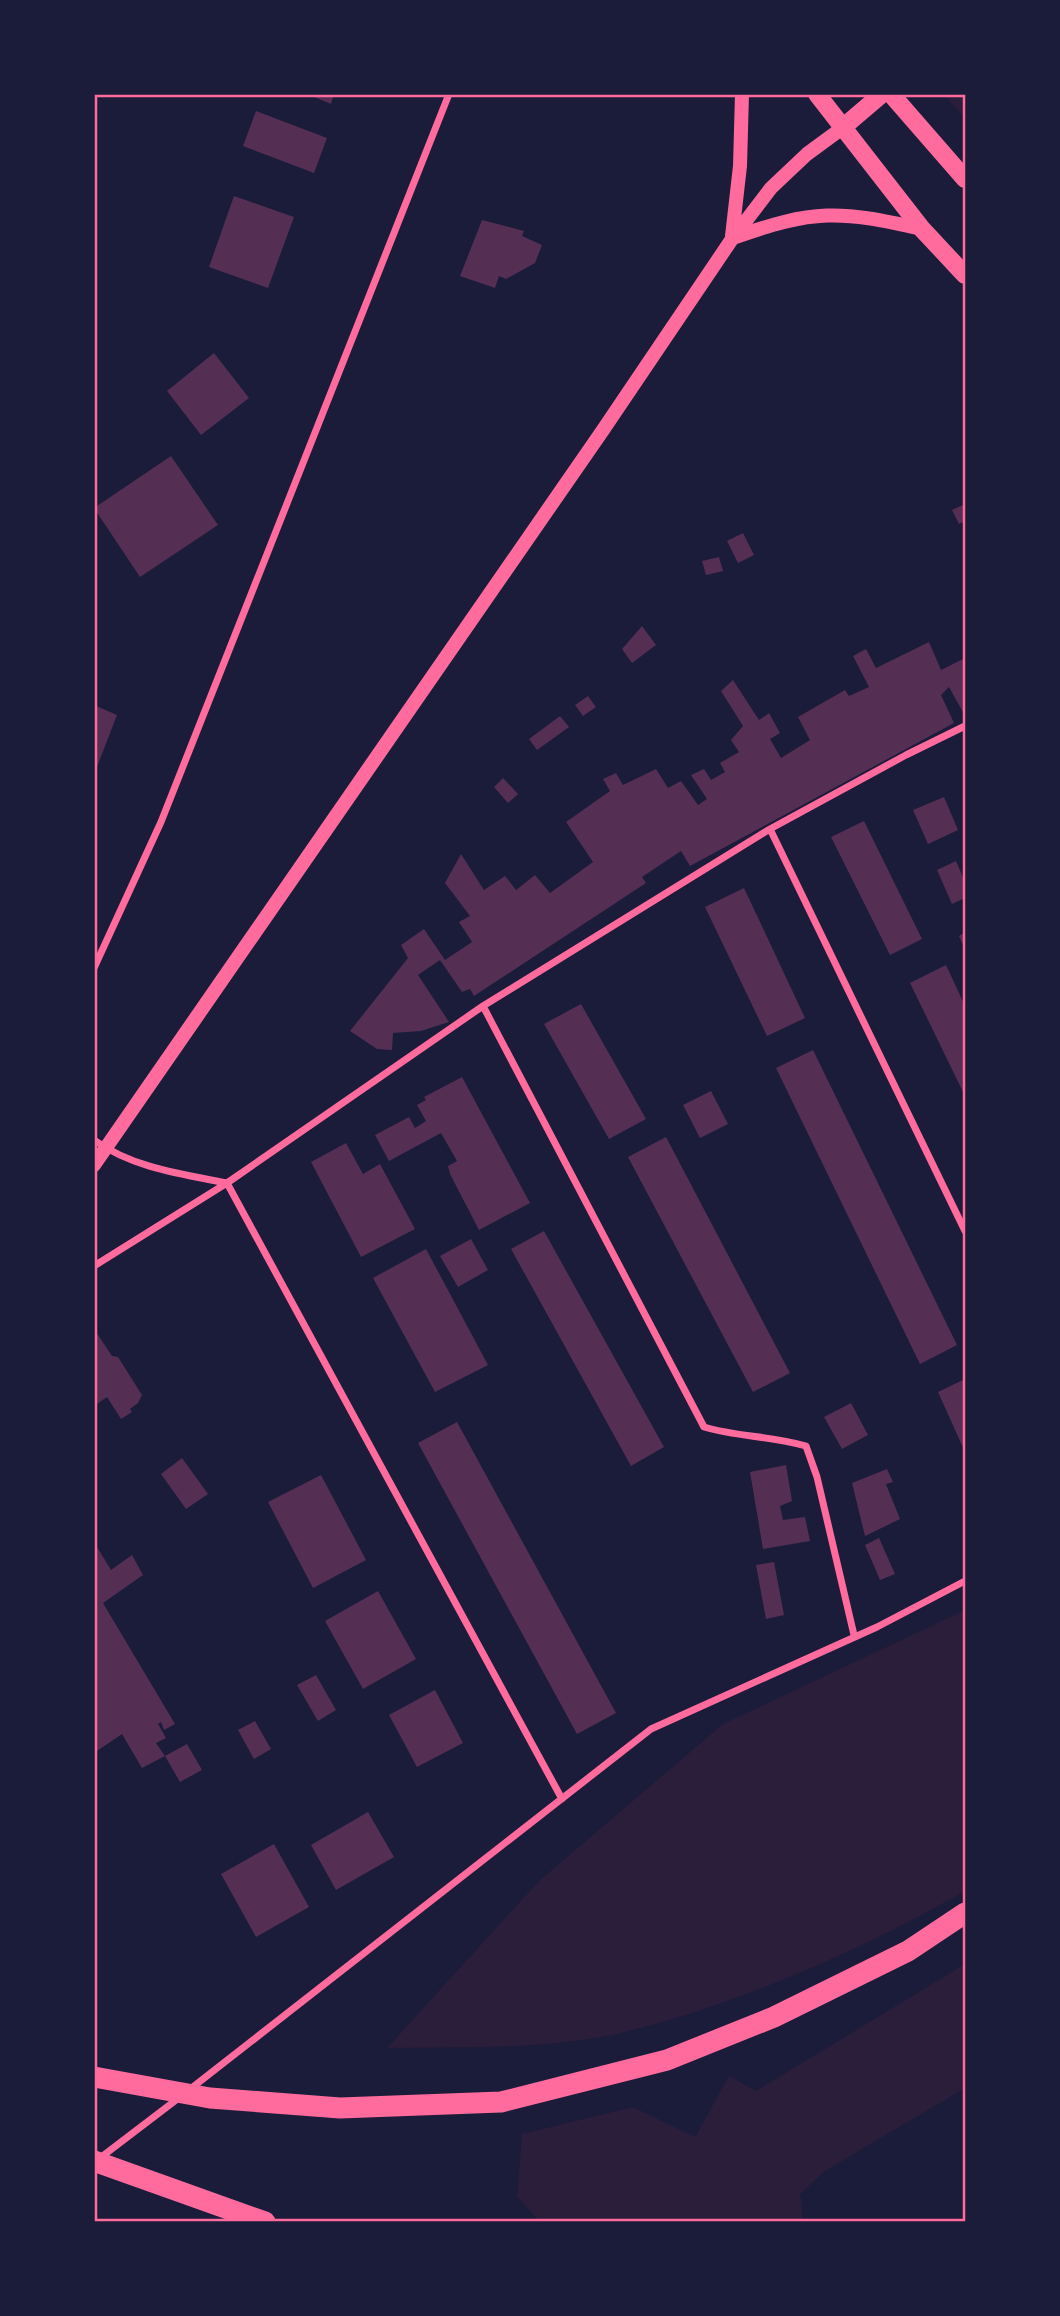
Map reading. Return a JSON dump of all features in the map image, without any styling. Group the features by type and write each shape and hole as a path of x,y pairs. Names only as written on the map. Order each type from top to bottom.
{"highway":[{"path":"94,2077 210,2098 340,2108 501,2102 667,2060 774,2017 908,1951 965,1913"},
{"path":"94,2162 261,2220"}],"main road":[{"path":"732,239 740,166 742,94"},
{"path":"817,94 841,129 922,229 965,275"},
{"path":"94,1165 100,1144 603,430 732,239 771,188 807,154 882,94"},
{"path":"891,94 965,180"},
{"path":"732,239 782,221 810,215 845,214 922,229"}],"street":[{"path":"94,968 161,822 449,94"},
{"path":"94,1266 228,1183 483,1006 770,830 905,755 965,726"},
{"path":"770,830 965,1231"},
{"path":"483,1006 704,1427 727,1434 774,1438 806,1446 817,1477 853,1635"},
{"path":"100,1144 133,1161 168,1172 228,1183"},
{"path":"228,1183 562,1799"},
{"path":"94,2162 651,1729 853,1635 877,1627 965,1581"}],"shaded area":[{"path":"944,95 965,95 965,118"},
{"path":"965,1610 965,1891 885,1934 798,1974 664,2022 621,2033 563,2042 387,2048 539,1881 723,1724"},
{"path":"965,1964 965,2088 825,2171 800,2194 803,2221 543,2221 536,2218 517,2196 522,2134 633,2107 695,2137 729,2076 756,2091"}],"building":[{"path":"307,94 334,94 331,104"},
{"path":"256,111 327,138 314,173 243,146"},
{"path":"234,196 294,217 268,288 209,267"},
{"path":"482,220 524,231 522,236 542,245 535,263 506,279 499,276 495,288 460,276"},
{"path":"214,353 249,398 201,435 167,391"},
{"path":"171,456 218,525 140,577 94,508"},
{"path":"965,504 965,521 959,524 952,510"},
{"path":"743,533 754,555 738,563 727,541"},
{"path":"719,557 723,571 706,575 702,561"},
{"path":"642,626 656,645 632,663 622,649"},
{"path":"929,642 941,670 965,658 965,716 949,687 941,695 954,723 690,866 681,851 642,877 646,883 474,996 470,989 462,992 440,960 418,975 449,1022 421,1031 393,1033 392,1050 377,1049 350,1031 408,958 401,945 424,929 445,960 472,942 459,922 470,916 445,883 461,854 484,890 505,876 516,890 535,875 550,893 593,862 566,822 610,791 603,779 616,773 623,785 656,769 668,788 681,781 698,805 707,799 691,775 704,769 711,780 725,772 720,763 739,752 731,740 743,726 721,691 733,680 759,720 769,713 780,733 770,739 781,758 810,740 798,717 845,690 849,696 869,687 853,656 866,649 876,668"},
{"path":"588,696 596,707 583,716 575,705"},
{"path":"94,705 117,715 95,772 94,772"},
{"path":"560,716 569,727 537,750 529,739"},
{"path":"503,778 518,794 508,803 494,787"},
{"path":"944,797 958,830 928,844 913,810"},
{"path":"864,821 922,939 890,955 831,837"},
{"path":"956,861 965,882 965,898 952,904 937,870"},
{"path":"744,888 805,1018 767,1036 705,907"},
{"path":"965,932 965,950 959,936"},
{"path":"946,965 965,1006 965,1096 910,983"},
{"path":"581,1004 646,1119 609,1139 544,1024"},
{"path":"813,1050 957,1345 920,1364 776,1068"},
{"path":"462,1077 530,1203 479,1230 450,1174 448,1166 457,1161 441,1133 389,1161 375,1135 409,1117 415,1128 426,1121 417,1105 426,1100 424,1097"},
{"path":"711,1091 728,1124 700,1138 683,1105"},
{"path":"666,1137 790,1373 753,1392 628,1157"},
{"path":"346,1143 363,1174 380,1164 415,1229 361,1257 311,1162"},
{"path":"544,1231 664,1447 631,1466 511,1249"},
{"path":"471,1239 488,1270 458,1287 440,1256"},
{"path":"426,1249 488,1365 435,1392 373,1278"},
{"path":"94,1329 112,1356 118,1357 142,1395 138,1403 130,1409 132,1412 121,1419 107,1397 94,1406"},
{"path":"965,1379 965,1452 938,1392"},
{"path":"851,1403 868,1435 842,1449 824,1417"},
{"path":"457,1422 616,1713 577,1734 418,1443"},
{"path":"182,1458 208,1494 186,1509 161,1474"},
{"path":"786,1465 792,1501 780,1506 783,1520 805,1517 810,1541 763,1549 750,1472"},
{"path":"887,1469 893,1482 886,1484 900,1519 865,1536 852,1483"},
{"path":"321,1475 366,1560 313,1588 268,1502"},
{"path":"879,1538 895,1574 880,1580 865,1545"},
{"path":"94,1542 111,1570 132,1555 143,1575 103,1603 175,1724 164,1730 161,1722 158,1724 166,1738 156,1743 165,1756 142,1768 122,1734 94,1753"},
{"path":"774,1562 784,1615 766,1619 756,1565"},
{"path":"378,1591 416,1659 363,1689 325,1621"},
{"path":"316,1675 336,1710 318,1721 297,1685"},
{"path":"435,1690 463,1743 417,1767 389,1715"},
{"path":"255,1721 271,1749 254,1759 238,1730"},
{"path":"187,1744 202,1770 180,1782 165,1756"},
{"path":"368,1812 394,1857 336,1890 311,1845"},
{"path":"274,1844 309,1907 256,1937 221,1874"}]}
